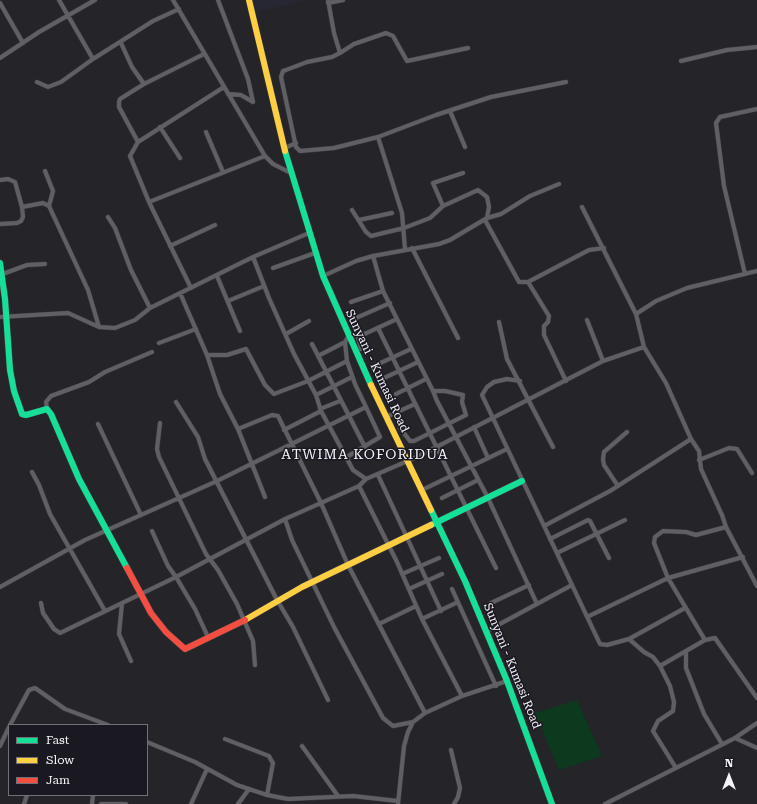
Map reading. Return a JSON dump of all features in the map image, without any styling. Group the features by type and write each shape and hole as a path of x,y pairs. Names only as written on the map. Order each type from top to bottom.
{"main road":[{"name":"Sunyani - Kumasi Road","path":"249,0 264,69 291,174 315,253 346,339 408,461 487,631 552,804"},
{"path":"0,263 7,317 11,377 22,414 30,414 47,409 77,474 155,619 182,647 188,648 244,620 277,600 522,481"}],"street":[{"path":"59,0 93,59"},
{"path":"0,58 94,0"},
{"path":"174,0 204,54 265,156 273,164 291,174"},
{"path":"218,0 248,80 254,102 241,96 228,94"},
{"path":"340,53 328,2 343,0"},
{"path":"0,3 23,43"},
{"path":"37,82 48,87 55,85 93,59 121,43 154,21 179,9"},
{"path":"468,48 407,61 393,36 386,33 354,44 332,57 308,62 283,71 281,82 298,150 304,152 334,148 378,137 450,111 518,90 566,82"},
{"path":"121,43 132,67 144,84"},
{"path":"681,61 727,50 757,47"},
{"path":"138,142 119,107 120,99 144,84 204,54"},
{"path":"191,288 149,202 130,156 138,142 224,87"},
{"path":"745,274 724,186 716,123 720,117 757,109"},
{"path":"450,111 465,147"},
{"path":"160,127 180,158"},
{"path":"206,132 223,172"},
{"path":"378,137 396,193 404,228 405,249"},
{"path":"285,148 296,143"},
{"path":"149,202 265,156"},
{"path":"45,170 53,191 49,206"},
{"path":"443,206 433,183 463,173"},
{"path":"0,180 8,179 15,182 22,207 21,221 0,224"},
{"path":"323,276 356,261 373,256 445,242 486,219 501,214 530,196 559,184"},
{"path":"352,210 371,236 404,228 430,218 443,206 478,190 487,197 486,219 519,282 528,282 589,250 604,248"},
{"path":"22,207 43,203 49,206 88,290 99,327"},
{"path":"582,207 636,314 644,347 666,383 691,439 699,451 701,469 726,527 757,586"},
{"path":"358,220 392,213"},
{"path":"108,217 115,228 130,270 150,308"},
{"path":"170,246 215,225"},
{"path":"0,317 68,312 99,327 111,329 135,320 150,308 253,257 309,233"},
{"path":"412,248 458,338"},
{"path":"273,268 315,253"},
{"path":"373,256 383,291 448,424 488,498 537,604"},
{"path":"253,257 294,354 316,395 321,410 345,458 353,470 366,479"},
{"path":"1,275 27,265 45,264"},
{"path":"636,314 660,299 687,288 757,271"},
{"path":"217,276 240,331"},
{"path":"528,282 549,316 548,322 544,326 544,335 566,381"},
{"path":"228,301 264,286"},
{"path":"351,302 383,291"},
{"path":"180,293 207,355 220,394 238,429 264,497"},
{"path":"356,318 390,304"},
{"path":"361,350 358,337 397,319"},
{"path":"587,320 603,362"},
{"path":"286,334 309,321"},
{"path":"498,322 508,359 553,446"},
{"path":"378,328 435,447 451,476 496,568"},
{"path":"159,343 196,329"},
{"path":"318,356 346,339 347,361 352,377 380,436 379,439 345,458"},
{"path":"312,344 347,415 365,447"},
{"path":"41,603 43,613 54,629 60,633 122,604 285,519 358,486 366,479 408,461 603,362 644,347"},
{"path":"207,355 227,355 246,349 265,385 273,394 308,380 347,361"},
{"path":"376,365 411,349"},
{"path":"47,409 46,402 51,396 89,382 105,372 152,352"},
{"path":"382,380 418,362"},
{"path":"316,395 352,377"},
{"path":"396,394 426,378"},
{"path":"520,381 508,379 494,382 487,387 482,395 600,644 607,645 629,639 685,608"},
{"path":"400,428 410,441 466,415 462,402 463,396 445,391 433,391"},
{"path":"284,430 340,400"},
{"path":"176,402 198,437 205,459 245,540 293,627 328,700"},
{"path":"386,417 415,404"},
{"path":"0,587 107,529 140,516 217,481 290,443 366,407"},
{"path":"238,429 276,414 321,503 348,565 426,713"},
{"path":"160,423 157,449 163,466 180,497 209,559 230,590 244,620 253,641 255,665"},
{"path":"98,424 140,516"},
{"path":"474,427 488,458"},
{"path":"618,486 604,465 604,452 627,432"},
{"path":"544,526 618,486 691,439"},
{"path":"699,460 728,448 737,449 752,473"},
{"path":"422,490 507,449"},
{"path":"32,472 39,485 50,514 71,548 105,611"},
{"path":"378,475 408,536 441,611"},
{"path":"442,498 478,480"},
{"path":"358,486 402,574 422,619 462,696"},
{"path":"285,519 292,540 314,582 345,649 383,718 393,726 414,722 426,713 462,696 496,686 507,681"},
{"path":"550,539 585,520 590,521 609,558"},
{"path":"557,553 625,520"},
{"path":"705,640 668,578 654,543 658,534 669,530 701,535 726,527"},
{"path":"152,531 168,566 176,577 208,637"},
{"path":"587,617 668,578 743,557"},
{"path":"402,574 438,558"},
{"path":"409,589 442,574"},
{"path":"491,603 528,585"},
{"path":"487,631 572,585"},
{"path":"452,589 496,686"},
{"path":"422,619 458,602"},
{"path":"122,604 119,634 131,661"},
{"path":"379,624 416,606"},
{"path":"629,639 644,652 653,657 660,666 670,686 674,707 671,714 658,721 653,731 676,768"},
{"path":"660,666 705,640 716,639 757,698"},
{"path":"686,652 686,668 704,714 722,744"},
{"path":"10,724 29,690 35,688 65,709 99,723"},
{"path":"148,742 173,752 249,789 267,795 288,799 338,796 398,803 406,738 414,722"},
{"path":"605,804 735,738 757,723"},
{"path":"0,746 8,728"},
{"path":"735,738 757,748"},
{"path":"225,740 268,756 273,763 267,795"},
{"path":"302,746 338,796"},
{"path":"451,750 460,788 458,797 454,804"},
{"path":"191,804 207,769"},
{"path":"238,804 249,789"},
{"path":"101,804 126,804"}],"shaded area":[{"path":"251,0 306,0 254,13"}],"green space":[{"path":"577,700 602,756 559,770 535,713"}],"traffic: fast":[{"path":"285,151 323,276 371,385"},
{"path":"0,263 5,299 10,370 14,391 22,414 26,415 47,409 51,414 79,479 127,568"},
{"path":"431,525 522,481"},
{"path":"431,510 465,581 507,681 552,804"}],"traffic: slow":[{"path":"249,0 285,151"},
{"path":"371,385 431,510"},
{"path":"245,620 302,587 431,525"}],"traffic: jam":[{"path":"127,568 151,613 166,632 185,649 245,620"}],"district":[{"name":"ATWIMA KOFORIDUA","path":"365,455"}]}
